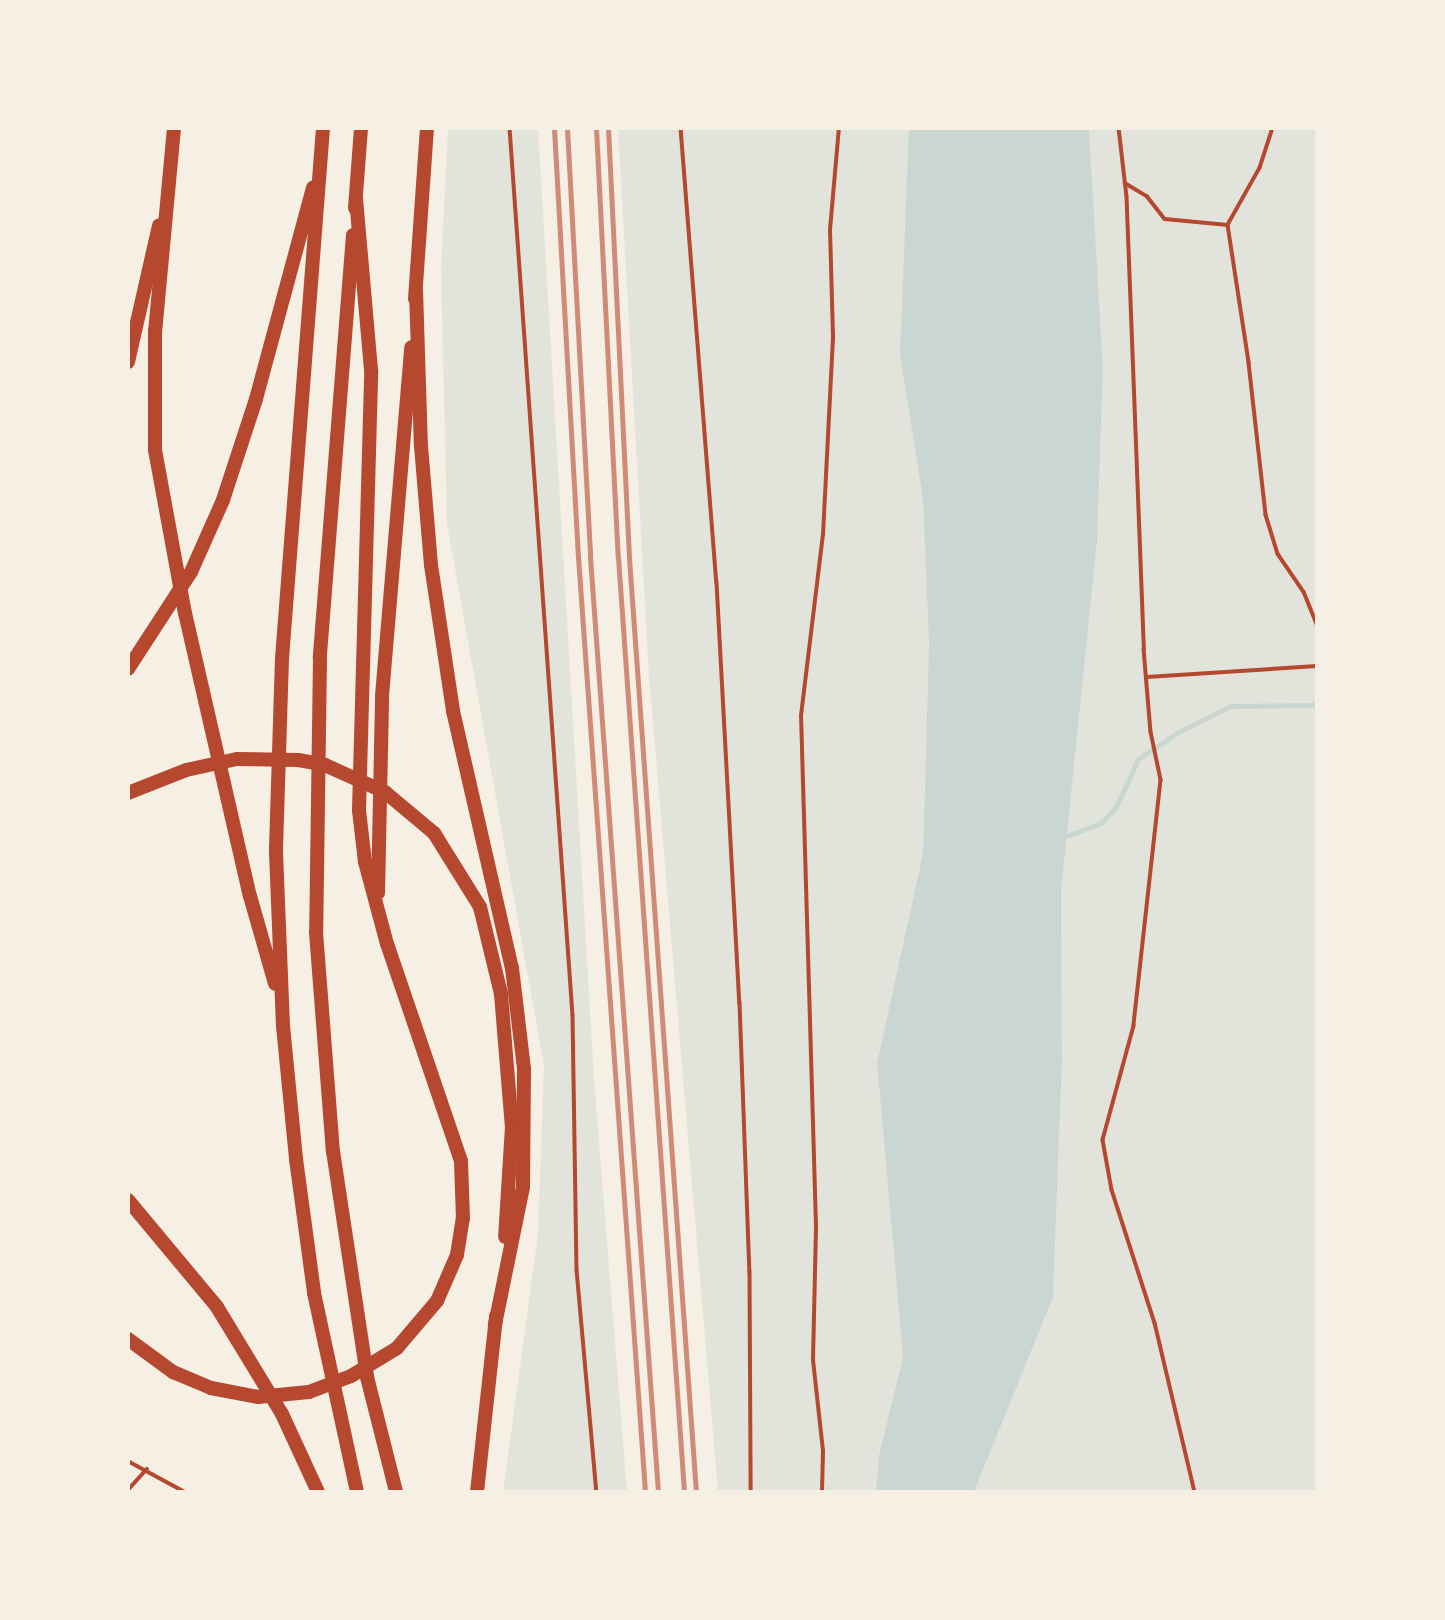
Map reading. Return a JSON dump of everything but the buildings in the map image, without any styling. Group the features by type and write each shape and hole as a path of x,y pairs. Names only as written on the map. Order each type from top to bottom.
{"highway":[{"path":"174,128 153,359 153,424 162,505 250,895 283,1009"},
{"path":"323,128 282,657 276,852 283,1009 314,1293 357,1492"},
{"path":"361,128 320,658 313,850 316,932 335,1164 368,1377 396,1492"},
{"path":"378,901 382,696 427,128"},
{"path":"128,669 166,615 191,572 242,443 322,156"},
{"path":"128,362 167,193"},
{"path":"128,1339 173,1372 211,1388 258,1397 309,1392 378,1362 413,1332 448,1278 463,1219 461,1161 387,944 378,901 365,862 359,810 371,370 356,199"},
{"path":"416,290 421,446 431,565 453,711 512,968 524,1069 523,1187 495,1325"},
{"path":"128,793 186,770 237,759 268,757 311,763 385,792 435,833 480,906 506,1026 512,1139 477,1492"},
{"path":"128,1200 217,1307 282,1415 318,1492"}],"path":[{"path":"510,128 573,1015 577,1270 597,1492"},
{"path":"681,128 716,583 740,989 750,1272 751,1492"},
{"path":"822,1492 823,1451 813,1360 816,1226 801,716 822,535 833,337 830,230 839,128"},
{"path":"1119,128 1125,183 1147,677 1151,732 1161,780 1134,1026 1103,1140 1112,1191 1162,1348 1195,1492"},
{"path":"1273,128 1260,168 1228,225 1249,363 1266,515 1278,554 1304,592 1317,625"},
{"path":"1125,183 1147,196 1165,219 1228,225"},
{"path":"1147,677 1317,666"},
{"path":"128,1461 185,1492"},
{"path":"128,1490 147,1469"}],"shaded area":[{"path":"448,128 538,128 594,1079 627,1492 503,1492 538,1234 544,1066 447,524 441,269"},
{"path":"618,128 909,128 929,644 923,853 877,1063 903,1357 879,1455 876,1492 718,1492 649,676"},
{"path":"909,128 1089,128 1103,368 1097,542 1061,893 1062,1061 1053,1297 974,1492 876,1492 879,1455 903,1357 877,1063 923,853 929,644 923,499 900,354"},
{"path":"1089,128 1317,128 1317,1492 974,1492 1053,1296 1062,1061 1061,893 1097,542 1103,368"}],"waterway":[{"path":"1061,838 1101,823 1116,807 1138,759 1177,733 1230,706 1317,705"}],"railway":[{"path":"554,128 578,557 645,1492"},
{"path":"567,128 590,557 658,1492"},
{"path":"596,128 618,557 684,1492"},
{"path":"608,128 629,558 696,1492"}]}
